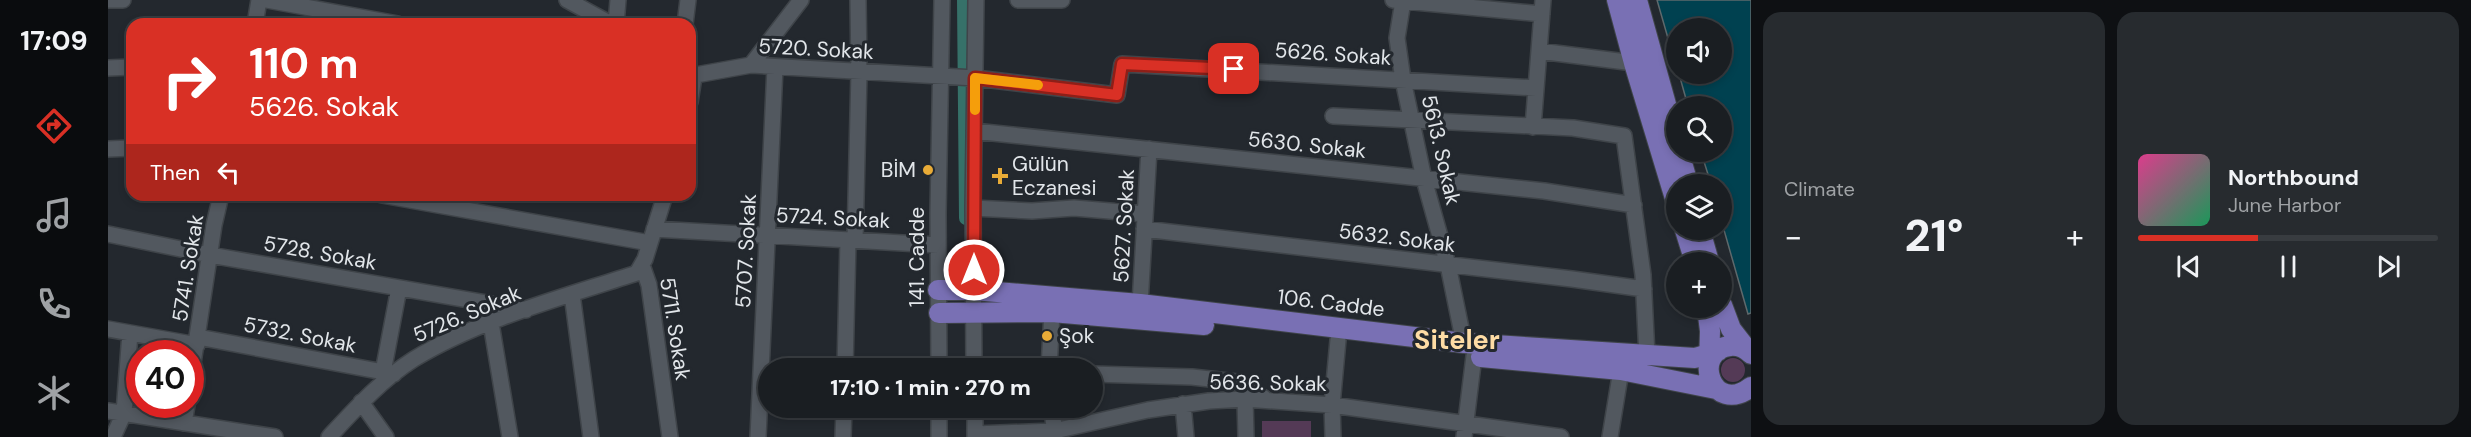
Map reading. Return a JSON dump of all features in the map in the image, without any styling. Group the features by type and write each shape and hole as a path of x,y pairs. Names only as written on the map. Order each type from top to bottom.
{"main road":[{"path":"1617,0 1668,174"},
{"path":"1637,0 1666,104"},
{"name":"106. Cadde","path":"944,290 973,290 1140,304 1621,370 1716,389 1730,395 1749,391"},
{"name":"106. Cadde","path":"944,313 1052,312 1338,340 1469,349 1695,358 1712,356 1733,346 1750,353"},
{"path":"1708,318 1712,356 1709,377 1716,389"},
{"path":"1727,318 1731,329 1750,353"}],"street":[{"path":"108,0 123,0"},
{"path":"256,18 259,0"},
{"path":"267,0 311,4 372,18"},
{"path":"567,0 600,18"},
{"path":"616,18 618,0"},
{"path":"686,18 688,0"},
{"path":"751,65 801,0"},
{"path":"846,358 859,72 858,0"},
{"name":"141. Cadde","path":"940,358 944,313 944,290 938,245 942,0"},
{"path":"974,358 973,208 976,0"},
{"path":"1018,0 1062,0"},
{"path":"1398,1 1543,7 1533,127"},
{"name":"5613. Sokak","path":"1398,1 1397,38 1411,120 1424,179 1469,349 1464,431"},
{"path":"1539,51 1634,63"},
{"name":"5626. Sokak","path":"975,78 1117,95 1122,64 1536,88"},
{"name":"5720. Sokak","path":"696,73 751,65 975,78"},
{"path":"108,68 126,67"},
{"name":"5707. Sokak","path":"758,437 775,67"},
{"path":"1334,116 1573,128 1624,136 1644,289 1647,356"},
{"name":"5630. Sokak","path":"974,131 1544,191 1634,206"},
{"path":"108,149 126,148"},
{"name":"5627. Sokak","path":"1140,304 1149,149"},
{"name":"5741. Sokak","path":"197,340 220,201"},
{"name":"5724. Sokak","path":"422,201 652,236 768,236 938,245"},
{"name":"5711. Sokak","path":"663,201 642,265 649,285 670,437"},
{"name":"5632. Sokak","path":"973,208 1032,211 1074,208 1145,221 1448,265 1644,289"},
{"name":"5728. Sokak","path":"108,234 210,255 526,310"},
{"name":"5726. Sokak","path":"329,437 388,373 413,359 491,323 637,273 642,265"},
{"path":"388,373 399,288"},
{"path":"572,294 591,437"},
{"path":"1050,358 1052,312"},
{"path":"491,323 510,437"},
{"name":"5732. Sokak","path":"108,330 189,340"},
{"path":"115,437 124,414 130,333"},
{"path":"1333,437 1332,405 1338,340"},
{"name":"5732. Sokak","path":"204,342 388,373"},
{"path":"1610,437 1621,370"},
{"path":"1103,374 1192,377 1237,382 1268,400"},
{"path":"1245,399 1246,437"},
{"name":"5636. Sokak","path":"975,435 1055,434 1148,410 1245,399 1332,405 1464,431 1561,437"},
{"path":"361,402 386,437"},
{"path":"1183,405 1186,437"},
{"path":"108,411 274,437"},
{"path":"184,423 185,418"},
{"path":"843,437 844,418"},
{"path":"939,418 939,437"},
{"path":"975,418 975,435"},
{"path":"1053,418 1055,434"}],"shaded area":[{"path":"1733,358 1742,361 1745,370 1742,379 1733,382 1724,379 1721,370 1724,361"},
{"path":"1262,421 1311,421 1311,437 1262,437"}],"building":[{"path":"1657,0 1751,0 1751,313 1748,314 1727,240 1732,240 1732,174 1708,174 1704,162 1732,162 1732,96 1685,96 1682,84 1732,84 1732,18 1666,18 1666,31"}],"waterway":[{"path":"964,0 966,218"}],"slow traffic":[{"path":"975,110 975,78 1038,85"}],"place":[{"name":"BİM","path":"928,170"},
{"name":"Gülün Eczanesi","path":"1000,176"},
{"name":"Şok","path":"1047,336"}],"district":[{"name":"Siteler","path":"1457,340"}],"route":[{"path":"974,270 975,78 1117,95 1122,64 1234,69"}]}
